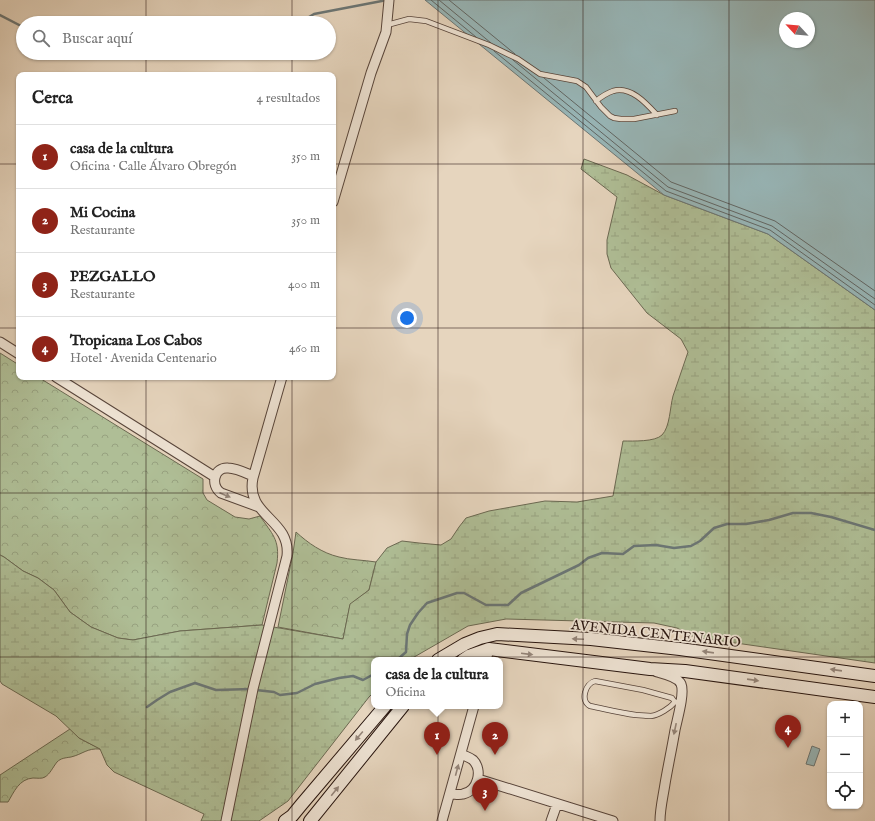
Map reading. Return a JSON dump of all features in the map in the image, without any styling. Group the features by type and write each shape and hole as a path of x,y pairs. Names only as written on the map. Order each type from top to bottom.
{"main road":[{"name":"AVENIDA CENTENARIO","path":"443,657 465,644 480,638 497,634 591,639 680,649 875,676"},
{"path":"467,657 488,655 685,671 875,697"},
{"path":"285,821 301,806 382,709"},
{"path":"310,821 401,709"}],"street":[{"path":"336,192 371,73 386,32 389,0"},
{"path":"0,342 16,352"},
{"path":"61,380 215,477"},
{"path":"226,821 253,689 288,556 288,546 283,533 259,507 252,495 251,484 281,380"},
{"path":"253,476 232,468 227,468 217,473 214,481 215,486 221,493 259,507"},
{"path":"650,669 673,678 679,682 683,689 678,702 660,821"},
{"path":"442,821 473,709"},
{"path":"450,794 464,794 471,790 478,779 476,765 472,759 461,754"},
{"path":"478,779 613,821"},
{"path":"551,821 558,804"}],"lane":[{"path":"387,25 408,19 426,21 518,59 540,74 577,81 586,87 610,116 614,118 634,119 675,111"},
{"path":"596,100 617,90 628,91 640,98 656,115"},
{"path":"595,681 643,690 672,698 678,702 652,716 644,716 590,706 585,702 584,695 589,684 595,681"}],"green space":[{"path":"584,159 627,175 664,195 768,234 875,310 875,663 694,637 677,628 654,623 506,619 468,626 414,657 371,657 371,695 288,801 259,821 201,821 204,814 114,772 107,765 100,749 79,738 56,716 2,684 0,681 0,555 23,571 38,578 54,590 70,612 91,627 118,638 133,640 180,631 262,625 343,639 350,604 369,590 376,562 387,548 402,541 441,545 451,539 466,518 489,511 545,501 577,502 613,496 623,441 644,441 654,439 662,435 665,431 673,396 688,352 681,339 647,313 611,268 607,254 607,240 617,197 581,169"},
{"path":"0,353 16,363 16,380 43,380 203,479 203,493 207,500 235,517 249,519 260,516 274,537 278,555 262,625 180,631 133,640 118,638 91,627 70,612 54,590 38,578 23,571 0,555"},
{"path":"296,532 305,540 327,553 348,559 376,562 369,590 350,605 343,639 278,627"},
{"path":"70,729 79,738 100,749 88,750 75,756 63,758 57,762 47,776 24,781 15,790 8,802 0,802 0,775"}],"water":[{"path":"425,0 875,0 875,310 768,234 664,195"},
{"path":"812,746 820,749 814,766 806,764"}],"waterway":[{"path":"311,16 314,14 387,0"},
{"path":"0,15 16,23"},
{"path":"400,657 406,652 407,634 410,625 427,603 457,593 464,593 486,605 508,605 521,593 579,565 588,558 602,553 623,554 634,546 656,545 674,548 691,546 700,541 714,528 727,524 746,524 769,520 793,513 811,513 831,517 875,530"},
{"path":"256,690 274,692 280,695 297,693 315,684 339,678 353,676 363,680 371,676"},
{"path":"147,707 170,692 195,683 216,690 251,689"}],"place":[{"name":"Tropicana Los Cabos","path":"788,748"},
{"name":"casa de la cultura","path":"437,755"},
{"name":"Mi Cocina","path":"495,755"},
{"name":"PEZGALLO","path":"485,811"}]}
